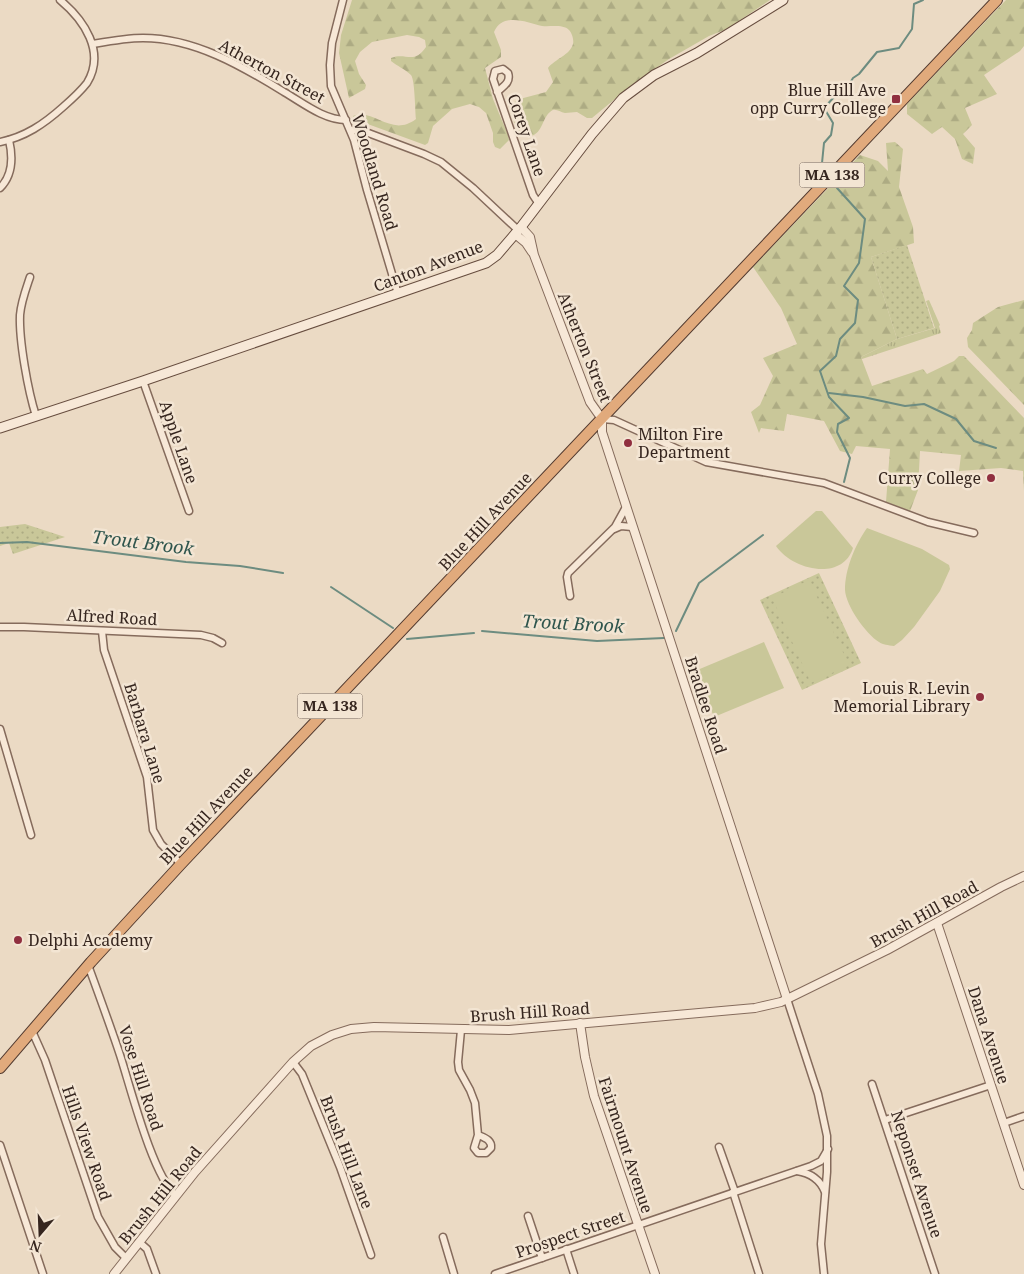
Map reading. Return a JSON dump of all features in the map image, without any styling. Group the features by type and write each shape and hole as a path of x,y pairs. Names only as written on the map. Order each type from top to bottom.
{"highway":[{"name":"Blue Hill Avenue","path":"0,1068 88,965 181,864 997,0"}],"main road":[{"name":"Canton Avenue","path":"0,428 144,381 486,263 497,255 518,231 592,134 618,103 634,88 654,75 697,53 783,0"}],"street":[{"path":"0,142 25,134 40,126 80,92 92,72 93,44 82,24 60,0"},
{"name":"Woodland Road","path":"343,0 333,36 330,72 332,92 351,130 368,197 398,294"},
{"name":"Atherton Street","path":"93,44 142,38 170,40 191,45 257,75 320,112 334,118 346,120"},
{"name":"Corey Lane","path":"497,92 508,82 510,76 503,69 498,69 493,74 493,79 497,92 533,195 539,204"},
{"name":"Atherton Street","path":"351,130 362,131 441,162 468,184 518,231 530,237 534,255 590,402 602,419 614,420 694,458 710,463 824,483 928,522 974,533"},
{"path":"0,188 7,178 11,165 12,151 9,140"},
{"path":"30,277 22,302 20,321 26,366 36,416"},
{"name":"Apple Lane","path":"144,381 189,511"},
{"name":"Bradlee Road","path":"602,419 602,432 632,527 787,999"},
{"path":"570,596 568,573 611,531 622,518 626,508"},
{"path":"611,531 622,526 632,527"},
{"name":"Alfred Road","path":"0,628 24,627 201,635 222,643"},
{"name":"Barbara Lane","path":"102,631 104,650 147,777 153,830 160,844 181,864"},
{"path":"0,728 31,835"},
{"name":"Brush Hill Road","path":"114,1274 212,1152 293,1062 307,1049 321,1040 348,1030 380,1027 509,1030 755,1008 775,1004 882,953 1024,876"},
{"name":"Dana Avenue","path":"937,923 1024,1185"},
{"name":"Vose Hill Road","path":"88,965 149,1146 167,1185 176,1196"},
{"path":"787,999 819,1099 826,1128 828,1149 821,1249 824,1274"},
{"name":"Fairmount Avenue","path":"580,1023 585,1061 595,1100 654,1274"},
{"path":"461,1030 458,1065 473,1096 478,1135"},
{"name":"Hills View Road","path":"32,1031 45,1060 98,1217 115,1247 126,1258"},
{"name":"Brush Hill Lane","path":"293,1062 302,1074 340,1167 371,1255"},
{"name":"Neponset Avenue","path":"872,1084 936,1274"},
{"path":"885,1120 991,1085"},
{"path":"1004,1123 1024,1116"},
{"path":"0,1145 43,1274"},
{"path":"719,1147 759,1274"},
{"name":"Prospect Street","path":"495,1274 818,1163 828,1149"},
{"path":"796,1171 807,1173 817,1179 822,1184 826,1195"},
{"path":"528,1216 542,1258"},
{"path":"443,1237 454,1274"},
{"path":"140,1242 147,1249 156,1274"},
{"path":"566,1249 574,1274"}],"green space":[{"path":"352,0 770,0 727,29 709,36 669,59 633,84 592,118 587,118 577,112 565,113 554,110 547,115 537,133 528,136 521,135 513,120 512,106 516,100 546,92 553,82 548,68 569,51 573,44 573,39 570,31 563,27 542,26 515,20 503,22 494,32 501,50 501,57 485,68 493,99 509,140 500,149 495,147 493,142 493,133 486,113 479,107 470,104 452,109 433,126 428,143 425,145 354,119 353,116 369,116 399,125 407,124 416,119 411,75 391,61 391,58 401,56 414,57 426,47 425,40 407,35 372,42 360,52 355,61 359,74 366,85 365,89 349,98 339,53 341,35"},
{"path":"1006,0 1024,0 1024,46 1020,51 984,75 997,94 965,108 972,125 963,134 975,148 973,164 962,159 955,139 942,127 932,134 907,114 907,104"},
{"path":"895,142 903,149 899,187 913,227 914,243 871,257 897,339 861,357 872,386 923,369 927,374 954,361 959,356 964,356 1024,418 1024,491 1023,471 1001,468 959,471 961,455 920,451 918,490 910,511 886,502 890,449 856,446 852,454 840,451 824,421 787,414 784,431 761,428 759,433 751,412 760,405 773,376 763,358 797,344 781,308 753,267 860,155 878,161 888,171 886,143"},
{"path":"907,245 934,328 897,339 871,257"},
{"path":"929,300 940,325 941,333 862,359 861,357 897,339 935,328 926,301"},
{"path":"1024,300 1024,405 968,347 967,338 972,330 973,323 998,307"},
{"path":"816,511 822,511 853,548 847,559 839,565 828,569 804,566 783,554 776,546"},
{"path":"25,524 65,537 13,554 9,543 0,546 0,527"},
{"path":"867,528 922,549 949,565 950,569 940,591 914,627 894,646 881,643 868,633 857,619 846,596 845,582 849,566 858,542"},
{"path":"819,573 861,663 802,690 760,600"},
{"path":"809,580 849,665 811,683 772,598"},
{"path":"764,642 784,688 714,717 695,671"}],"waterway":[{"name":"Trout Brook","path":"821,173 824,143 831,135 833,123 824,108 835,96 847,88 853,78 859,74 877,52 899,48 912,29 914,4 923,0"},
{"name":"Trout Brook","path":"837,188 865,219 859,263 844,286 858,300 855,323 840,339 836,356 820,371 829,397 849,418 838,424 837,432 850,458 844,482"},
{"path":"829,393 863,397 905,406 924,404 956,419 974,441 996,448"},
{"name":"Trout Brook","path":"676,631 699,583 763,535"},
{"name":"Trout Brook","path":"0,543 27,542 186,562 240,566 283,573"},
{"name":"Trout Brook","path":"331,587 393,628"},
{"name":"Trout Brook","path":"482,631 597,641 664,638"},
{"name":"Trout Brook","path":"407,639 474,633"}],"place":[{"name":"Blue Hill Ave opp Curry College","path":"896,99"},
{"name":"Milton Fire Department","path":"628,443"},
{"name":"Curry College","path":"991,478"},
{"name":"Louis R. Levin Memorial Library","path":"980,697"},
{"name":"Delphi Academy","path":"18,940"}]}
